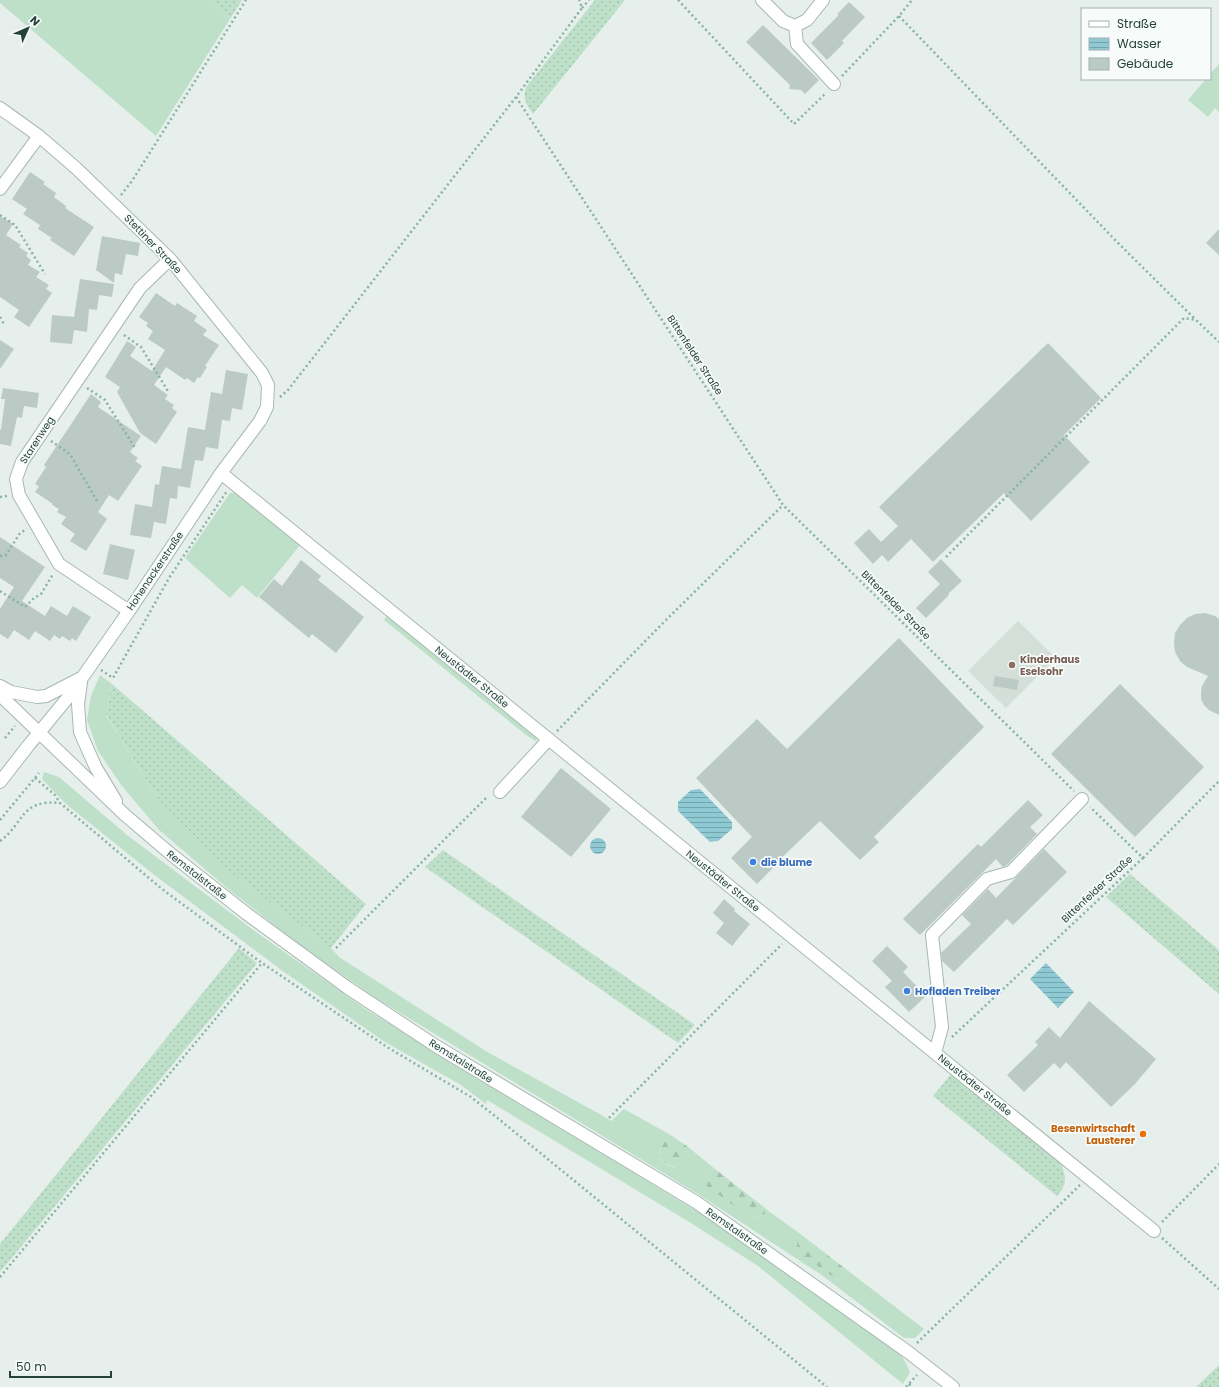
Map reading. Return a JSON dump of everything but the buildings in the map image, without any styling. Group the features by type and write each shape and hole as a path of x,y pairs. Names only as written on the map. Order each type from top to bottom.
{"street":[{"path":"762,0 783,21 795,26 807,20 823,0"},
{"path":"795,26 797,44 834,84"},
{"name":"Stettiner Straße","path":"0,108 39,136 114,204 170,259 262,373 268,384 267,407"},
{"path":"0,189 39,136"},
{"name":"Starenweg","path":"129,611 59,564 19,495 16,479 22,462 140,288 170,259"},
{"name":"Hohenackerstraße","path":"0,782 70,695 129,611 221,473 260,422 267,407"},
{"name":"Neustädter Straße","path":"221,473 1154,1231"},
{"path":"0,686 11,692 37,697 46,696 82,677"},
{"path":"82,677 78,704 80,732 96,768 125,815"},
{"name":"Remstalstraße","path":"0,696 125,815 172,855 247,914 348,988 443,1050 696,1202 908,1352 953,1387"},
{"path":"500,792 549,739"},
{"path":"935,1053 942,1026 932,936 987,879 1011,872 1082,799"}],"path":[{"path":"114,204 132,181 246,0"},
{"path":"579,0 582,8"},
{"path":"267,407 288,390 589,0"},
{"path":"678,0 794,124 899,16 912,0"},
{"path":"899,16 1113,237 1219,342"},
{"name":"Bittenfelder Straße","path":"516,96 783,504 1143,858 935,1053"},
{"path":"0,215 15,225 45,274"},
{"path":"0,317 4,324"},
{"path":"946,556 1184,318 1196,320"},
{"path":"113,328 141,346 169,393"},
{"path":"77,380 105,400 135,448"},
{"path":"41,434 71,456 97,502"},
{"path":"112,678 169,578 233,483"},
{"path":"549,739 783,504"},
{"path":"0,556 6,555 20,533 36,525"},
{"path":"0,592 25,607 34,598 41,594 59,564"},
{"path":"0,820 39,773"},
{"path":"35,778 55,795 60,803 162,889 262,963 387,1047 471,1097 827,1387"},
{"path":"1143,858 1219,781"},
{"path":"336,948 491,793 500,792"},
{"path":"0,841 5,837 24,812 36,804 51,802 60,803"},
{"path":"609,1118 790,936"},
{"path":"0,1277 262,963"},
{"path":"1219,1164 1154,1231 1219,1289"},
{"path":"908,1352 1088,1177"},
{"path":"906,1387 909,1384 912,1387"}],"shaded area":[{"name":"Kinderhaus Eselsohr","path":"1018,621 1056,658 1006,708 968,671"}],"green space":[{"path":"0,0 210,0 230,19 156,136 0,3"},
{"path":"210,0 242,0 230,19"},
{"path":"595,0 625,0 533,114 525,97 525,90 527,86"},
{"path":"1219,64 1219,112 1215,108 1208,117 1188,100 1205,80 1211,80 1211,73"},
{"path":"230,493 239,493 301,544 257,598 242,585 230,598 185,558"},
{"path":"388,614 535,732 537,742 526,735 384,620"},
{"path":"100,675 112,684 106,715 158,799 226,869 331,948 339,957 489,1053 611,1121 624,1109 669,1134 656,1157 675,1169 687,1146 715,1169 703,1172 752,1219 770,1212 799,1233 797,1251 838,1280 851,1273 924,1329 915,1338 904,1338 823,1276 698,1194 374,997 292,939 227,888 159,830 122,786 98,751 87,720 91,696"},
{"path":"112,684 366,904 331,948 226,869 158,799 106,714"},
{"path":"44,772 59,777 127,835 256,932 370,1012 718,1224 825,1298 902,1356 910,1372 903,1384 758,1266 686,1220 487,1100 486,1104 461,1085 385,1042 284,972 153,874 66,804 42,779"},
{"path":"443,850 695,1025 678,1043 425,867"},
{"path":"1130,874 1219,950 1219,994 1106,897"},
{"path":"239,948 257,963 0,1272 0,1244"},
{"path":"952,1073 1058,1159 1063,1169 1065,1182 1057,1196 933,1096"},
{"path":"669,1134 687,1146 676,1169 656,1157"},
{"path":"715,1169 770,1212 752,1219 700,1181 703,1172"},
{"path":"799,1233 851,1273 838,1280 796,1251"},
{"path":"1219,1365 1219,1387 1196,1387"}],"water":[{"path":"700,789 732,822 732,829 718,841 710,842 678,811 678,802 691,790"},
{"path":"595,838 601,838 606,843 604,852 601,854 595,854 590,849 590,843"},
{"path":"1046,963 1074,992 1058,1008 1030,979"}],"place":[{"name":"Kinderhaus Eselsohr","path":"1012,665"},
{"name":"die blume","path":"753,862"},
{"name":"Hofladen Treiber","path":"907,991"},
{"name":"Besenwirtschaft Lausterer","path":"1143,1134"}]}
